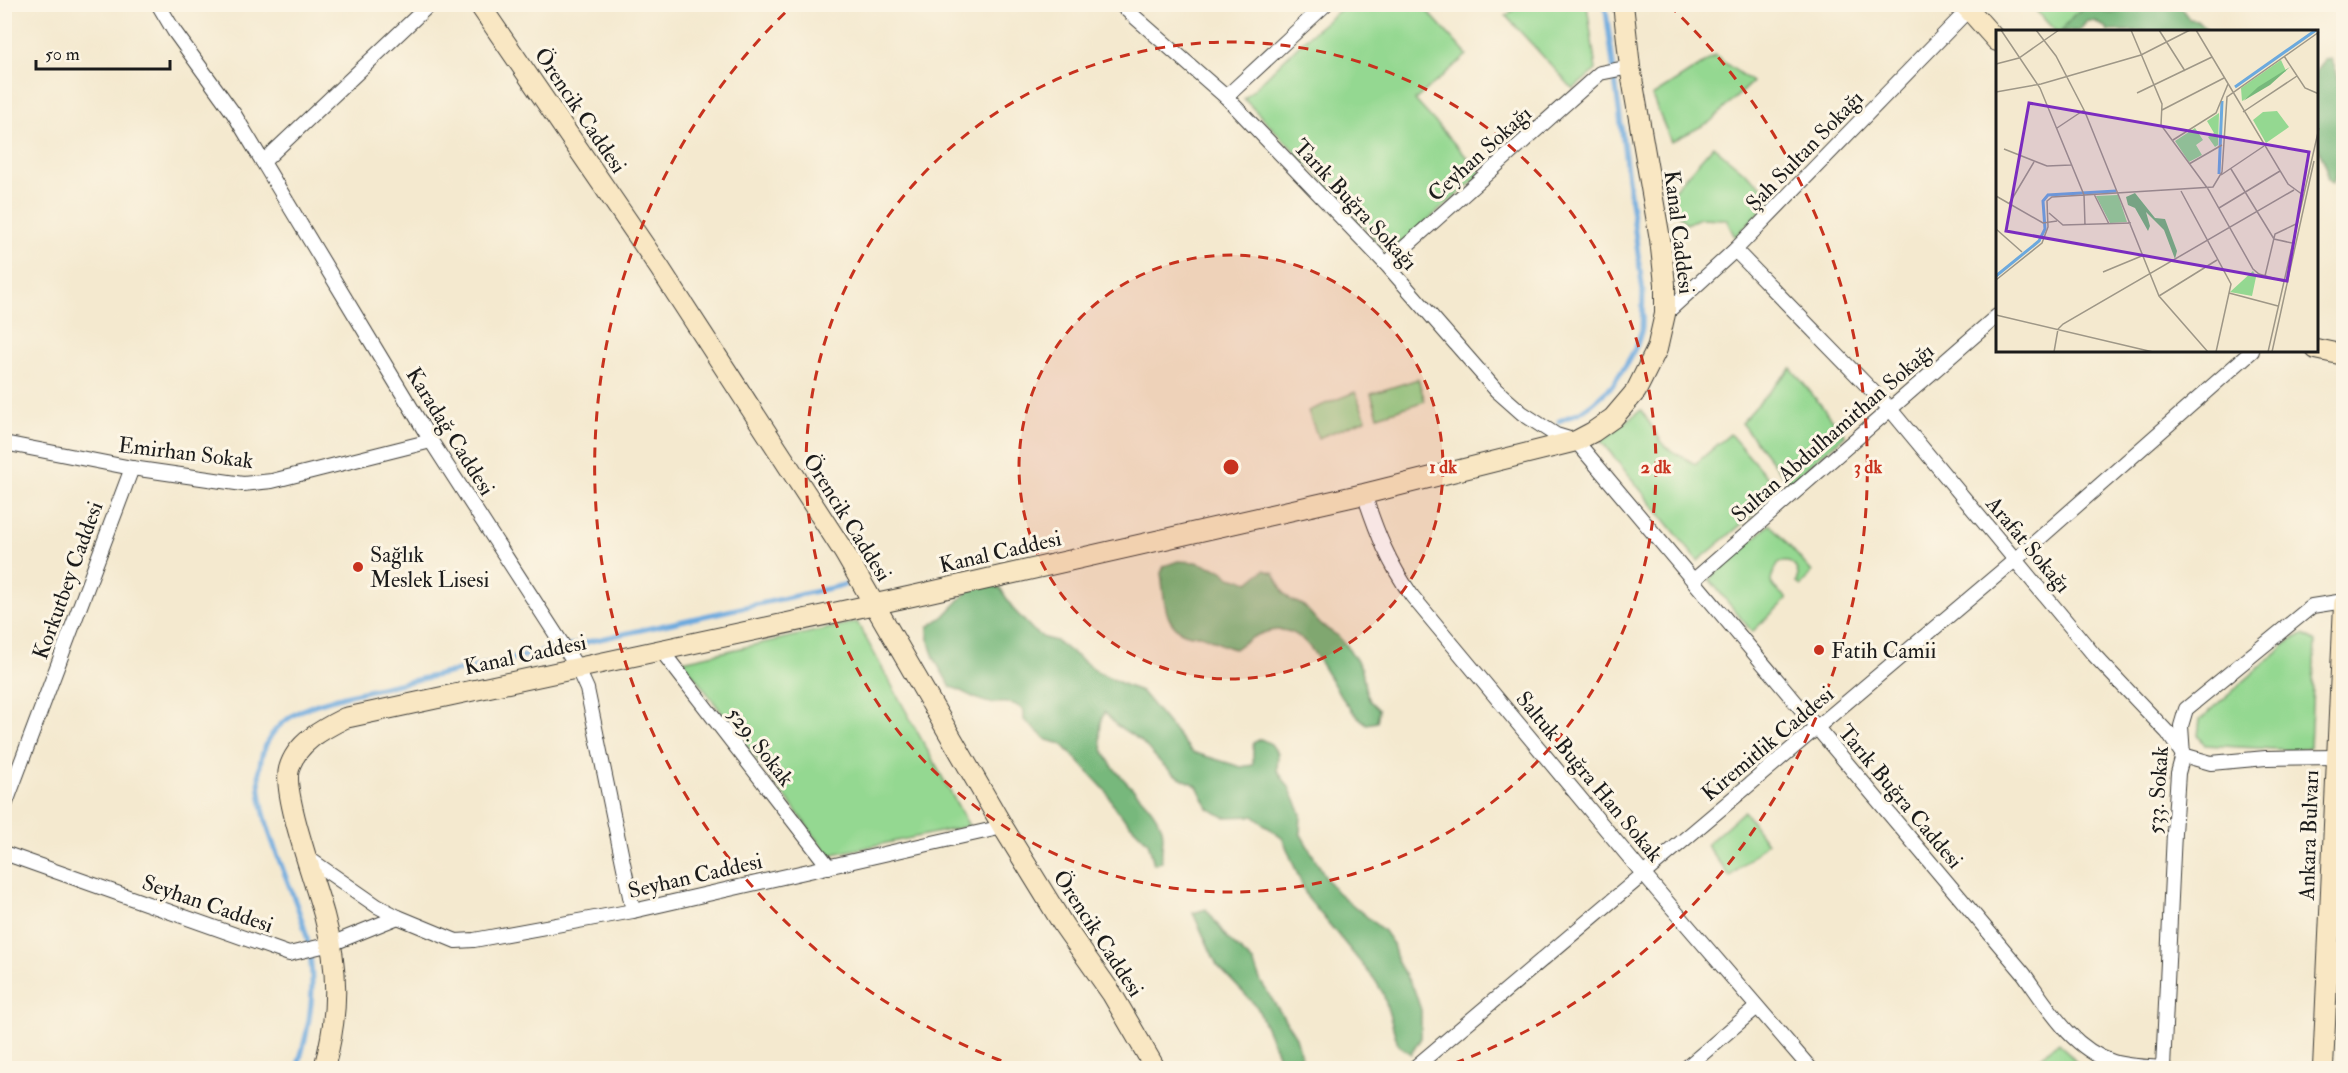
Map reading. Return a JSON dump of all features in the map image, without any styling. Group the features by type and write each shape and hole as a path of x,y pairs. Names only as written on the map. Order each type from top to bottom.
{"street":[{"name":"Karadağ Caddesi","path":"158,4 174,31 234,114 431,441 574,662 586,689 633,911"},
{"path":"263,162 430,4"},
{"name":"Örencik Caddesi","path":"479,4 665,277 844,552 1003,827 1064,926 1112,994 1155,1068"},
{"name":"Tarık Buğra Sokağı","path":"1120,4 1226,97 1386,264 1496,390 1522,413 1556,435 1576,441"},
{"path":"1226,97 1326,4"},
{"name":"Kanal Caddesi","path":"324,1068 337,1004 327,945 325,917 295,817 288,786 288,772 292,759 311,738 345,718 574,662 661,650 1364,494 1576,441 1613,418 1636,391 1657,349 1665,314 1665,284 1660,239 1630,67 1623,4"},
{"path":"1966,7 1996,40"},
{"name":"Şah Sultan Sokağı","path":"1665,314 1735,250 1966,7"},
{"name":"Ceyhan Sokağı","path":"1386,264 1600,73 1630,67"},
{"name":"Arafat Sokağı","path":"1735,250 1890,409 2094,655 2168,733 2183,755"},
{"name":"Sultan Abdulhamithan Sokağı","path":"1694,580 1996,317"},
{"path":"2318,349 2343,355"},
{"name":"Kiremitlik Caddesi","path":"1414,1068 2015,560 2251,352"},
{"name":"Emirhan Sokak","path":"4,443 132,468 243,484 272,481 431,441"},
{"name":"Tarık Buğra Caddesi","path":"1576,441 2024,974 2061,1025 2097,1054 2113,1062 2164,1068"},
{"name":"Korkutbey Caddesi","path":"4,808 132,468"},
{"name":"Saltuk Buğra Han Sokak","path":"1364,494 1380,542 1412,596 1644,874 1810,1068"},
{"name":"533. Sokak","path":"2164,1068 2174,833 2178,773 2183,755 2181,726 2186,710 2312,606 2343,602"},
{"name":"Ankara Bulvarı","path":"2323,1068 2343,602"},
{"name":"529. Sokak","path":"661,650 829,867"},
{"path":"2183,755 2211,763 2266,758 2336,757"},
{"name":"Seyhan Caddesi","path":"308,858 377,906 456,941 474,940 633,911 1003,827"},
{"name":"Seyhan Caddesi","path":"4,853 289,954 327,945 398,917"},
{"path":"1686,1068 1757,1007"}],"green space":[{"path":"2131,4 2179,5 2189,19 2197,20 2207,30 2108,30 2094,21 2087,21 2080,30 2062,30 2085,6 2113,12"},
{"path":"1346,5 1422,5 1467,55 1415,100 1482,174 1388,254 1325,182 1244,99 1306,38"},
{"path":"1519,5 1587,5 1596,70 1573,89 1506,16"},
{"path":"2031,5 2090,5 2070,30 2054,30"},
{"path":"1715,56 1752,82 1710,122 1671,142 1652,96"},
{"path":"2331,59 2336,70 2340,100 2339,163 2332,184 2327,179 2327,169 2318,146 2318,69 2325,60"},
{"path":"1713,146 1774,197 1735,237 1726,219 1700,218 1686,224 1666,199"},
{"path":"1791,368 1845,435 1789,483 1741,423"},
{"path":"1418,379 1425,401 1378,416 1371,394"},
{"path":"1355,392 1366,419 1318,438 1308,411"},
{"path":"1641,410 1665,447 1695,464 1730,434 1780,492 1698,561 1601,441"},
{"path":"1770,524 1812,572 1801,586 1797,583 1798,574 1794,566 1788,562 1779,563 1771,581 1787,599 1752,632 1709,579"},
{"path":"1178,561 1196,562 1221,570 1230,577 1249,582 1264,570 1274,573 1284,593 1291,600 1303,605 1321,625 1338,636 1347,646 1362,669 1370,701 1379,710 1377,722 1367,724 1350,709 1313,651 1299,637 1283,630 1262,633 1235,649 1204,636 1181,632 1169,619 1164,601 1161,573 1164,566"},
{"path":"990,583 1001,589 1013,609 1044,638 1056,641 1098,672 1141,691 1192,752 1241,767 1253,765 1253,743 1261,739 1271,744 1278,754 1277,770 1289,787 1301,814 1300,833 1328,881 1337,892 1384,931 1393,944 1398,963 1414,989 1421,1010 1421,1038 1411,1054 1398,1045 1383,993 1375,980 1307,897 1283,839 1253,816 1224,817 1208,808 1197,786 1174,774 1140,740 1116,725 1104,712 1100,731 1102,747 1109,761 1153,811 1161,826 1162,862 1154,864 1148,842 1116,810 1106,791 1062,744 1047,740 1024,720 1024,711 1016,705 986,702 951,687 932,651 928,627 944,616 969,590"},
{"path":"857,622 969,826 829,855 683,661"},
{"path":"2304,635 2315,642 2310,747 2291,750 2205,745 2198,735 2200,720 2293,638"},
{"path":"1744,811 1767,843 1730,877 1706,845"},
{"path":"1206,909 1228,939 1253,962 1261,982 1296,1037 1301,1054 1301,1068 1284,1068 1257,1007 1217,965 1193,913"},
{"path":"2059,1042 2081,1068 2027,1068"}],"waterway":[{"path":"1559,421 1580,412 1612,386 1637,345 1642,329 1643,292 1605,4"},
{"path":"297,1068 306,1036 311,1004 310,955 300,913 266,823 260,792 260,764 269,739 289,718 308,707 344,696 844,585"}],"place":[{"name":"Sağlık Meslek Lisesi","path":"358,567"},
{"name":"Fatih Camii","path":"1819,650"}]}
